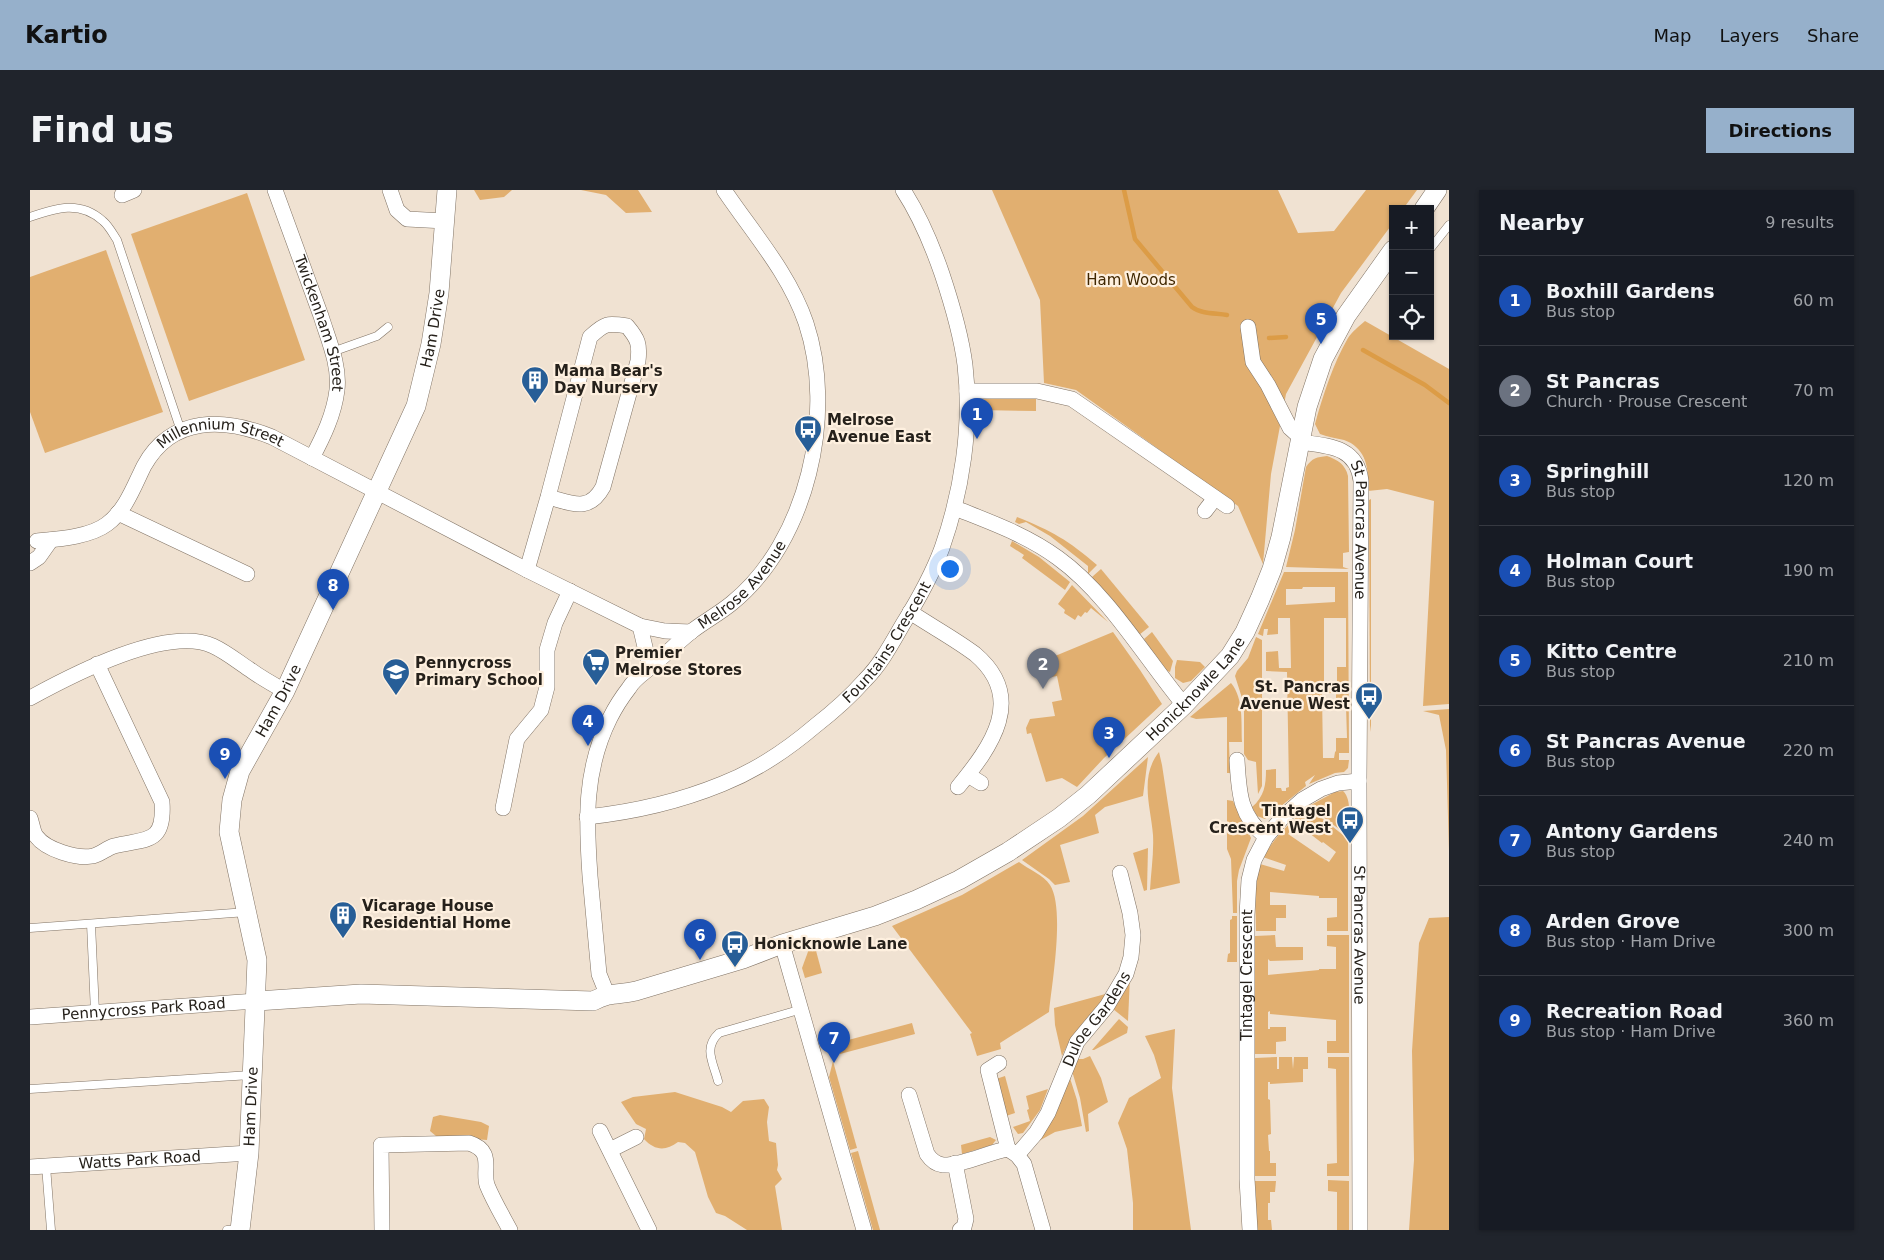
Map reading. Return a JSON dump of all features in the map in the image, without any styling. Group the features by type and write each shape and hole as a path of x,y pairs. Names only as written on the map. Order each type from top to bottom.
{"street":[{"name":"Twickenham Street","path":"275,190 332,352 337,390 328,426 312,458"},
{"path":"390,190 398,210 407,219 444,221"},
{"name":"Ham Drive","path":"240,1230 249,1153 251,1074 257,1002 257,960 229,832 232,800 240,771 284,691 416,406 431,344 439,293 447,190"},
{"name":"Melrose Avenue","path":"607,994 600,974 586,817 590,779 601,740 610,718 630,686 691,632 733,602 756,579 775,554 792,523 802,493 811,464 817,427 818,391 814,354 806,322 791,288 724,190"},
{"name":"Fountains Crescent","path":"586,817 616,814 681,799 724,784 770,759 803,737 835,710 866,679 888,650 926,583 941,550 954,508 963,465 967,426 967,391 960,337 948,294 930,241 903,190"},
{"path":"1427,205 1437,190"},
{"name":"Honicknowle Lane","path":"257,1002 361,994 594,1001 607,994 636,992 875,916 959,880 1008,852 1059,818 1088,795 1184,705 1230,656 1245,632 1272,569 1281,537 1307,407 1323,359 1350,310 1389,256"},
{"path":"527,570 590,337 602,326 614,324 627,326 636,336 640,348 603,487 597,497 586,504 571,503 548,497"},
{"path":"1248,327 1253,362 1268,385 1290,428 1299,440"},
{"path":"967,391 1037,391 1072,399 1220,502 1205,511"},
{"name":"Millennium Street","path":"30,563 39,558 44,540 64,539 87,533 107,524 123,507 155,449 181,431 189,427 232,424 272,437 527,570 640,626 665,631 691,632"},
{"name":"St Pancras Avenue","path":"1299,440 1328,446 1345,452 1356,462 1360,471 1360,1230"},
{"path":"954,508 1012,530 1058,558 1090,586 1184,705"},
{"path":"118,513 247,574"},
{"path":"503,808 517,739 542,710 547,687 547,650 555,623 570,591"},
{"path":"910,612 975,655 991,673 1001,694 1001,716 995,734 958,787"},
{"path":"640,626 650,668"},
{"path":"30,698 96,664 150,645 197,642 213,646 284,691"},
{"path":"30,818 33,838 73,856 94,856 112,846 150,839 159,830 163,817 162,802 96,664"},
{"path":"1237,760 1240,798 1249,820 1266,837"},
{"path":"968,775 981,783"},
{"name":"Tintagel Crescent","path":"1250,1230 1247,1178 1247,915 1249,880 1254,860 1266,837 1282,817 1302,800 1322,789 1338,783 1359,781"},
{"name":"Duloe Gardens","path":"1013,1152 1036,1133 1048,1114 1077,1042 1107,1006 1126,974 1131,957 1133,935 1130,913 1120,873"},
{"path":"782,944 864,1230"},
{"name":"Pennycross Park Road","path":"30,1017 257,1002"},
{"path":"999,1063 988,1070 1013,1152 1024,1164 1043,1230"},
{"path":"909,1095 927,1154 933,1162 942,1165 1013,1152"},
{"path":"600,1131 649,1230"},
{"path":"610,1150 636,1137"},
{"path":"382,1230 381,1145 469,1143 475,1144 485,1155 487,1168 486,1182 510,1230"},
{"name":"Watts Park Road","path":"30,1167 249,1153"},
{"path":"955,1163 966,1219 964,1227 960,1230"}],"lane":[{"path":"30,217 48,210 69,206 86,210 103,221 117,240 181,431"},
{"path":"1434,244 1449,225"},
{"path":"332,352 377,336 388,327"},
{"path":"30,928 248,912"},
{"path":"91,924 95,1012"},
{"path":"718,1081 709,1050 712,1040 719,1033 802,1010"},
{"path":"30,1090 251,1074"},
{"path":"46,1166 51,1230"},
{"path":"227,1230 240,1230"}],"green space":[{"path":"474,190 512,190 504,197 480,200"},
{"path":"581,190 638,190 652,212 626,213 606,195"},
{"name":"Ham Woods","path":"992,190 1278,190 1298,233 1334,231 1366,190 1417,190 1406,205 1389,205 1389,228 1341,293 1286,394 1271,474 1263,564 1238,506 1076,390 1044,383 1040,300"},
{"path":"247,193 305,360 189,401 131,234"},
{"path":"106,250 163,412 45,453 30,412 30,277"},
{"path":"1365,321 1389,335 1389,340 1398,340 1449,369 1449,704 1423,706 1434,501 1387,489 1368,491 1367,468 1358,448 1344,440 1320,434 1315,424 1321,402 1338,358 1356,329"},
{"path":"986,398 1036,399 1036,411 978,410 978,403"},
{"path":"1327,456 1340,463 1345,468 1348,476 1349,552 1343,553 1343,567 1349,569 1286,567 1295,530 1306,467 1315,458"},
{"path":"1371,499 1371,732 1369,500"},
{"path":"1017,517 1059,537 1097,565 1088,574 1088,566 1050,536 1026,522 1019,524 1015,522"},
{"path":"1012,541 1039,557 1070,582 1065,590 1022,558 1024,555 1010,546"},
{"path":"1101,569 1149,627 1139,635 1092,577"},
{"path":"1284,572 1348,572 1349,753 1339,753 1339,760 1349,760 1348,768 1344,772 1335,773 1309,784 1315,775 1305,782 1306,786 1265,819 1257,816 1252,807 1264,790 1266,770 1276,769 1276,788 1286,791 1286,788 1289,787 1287,672 1266,671 1266,652 1278,651 1279,668 1291,668 1290,618 1278,618 1278,634 1267,635 1268,629 1264,629 1263,636 1258,634","holes":["1303,587 1335,587 1335,602 1286,605 1286,589 1302,589","1324,618 1346,618 1346,667 1337,667 1337,683 1324,683","1322,693 1336,693 1336,706 1346,706 1347,738 1336,738 1334,758 1323,758"]},
{"path":"1072,585 1108,622 1091,608 1081,617 1078,615 1075,620 1064,613 1065,610 1058,604"},
{"path":"1113,632 1162,704 1104,758 1077,787 1062,778 1046,782 1031,733 1027,734 1026,728 1030,719 1055,716 1052,702 1062,700 1057,676 1046,678 1043,661"},
{"path":"1152,632 1173,661 1170,672 1165,670 1144,639"},
{"path":"1256,637 1262,640 1262,786 1258,794 1256,762 1248,760 1244,754 1244,712 1235,676 1248,658"},
{"path":"1177,660 1200,662 1205,667 1191,681 1183,683 1175,678"},
{"path":"1231,683 1240,704 1242,742 1229,742 1230,773 1227,773 1227,717 1196,719 1190,717"},
{"path":"1449,709 1449,851 1446,750 1439,715 1423,711"},
{"path":"1159,752 1180,883 1150,890 1153,842 1148,782 1149,772"},
{"path":"1148,757 1143,796 1105,807 1095,815 1099,833 1060,845 1070,882 1055,885 1022,860 1083,816"},
{"path":"1343,791 1349,806 1348,836 1309,806 1335,792"},
{"path":"1227,800 1233,801 1251,838 1239,870 1237,913 1233,913 1231,859 1227,849"},
{"path":"1308,807 1348,839 1348,931 1327,931 1327,918 1337,917 1337,898 1319,898 1319,896 1270,892 1270,905 1286,905 1286,918 1276,918 1276,931 1256,931 1255,888 1260,864 1284,871 1286,865 1263,857 1278,836","holes":["1295,824 1336,852 1329,862 1288,834"]},
{"path":"1148,848 1147,890 1144,891 1133,853"},
{"path":"1019,862 1047,881 1054,896 1057,910 1055,965 1049,1012 1000,1043 1001,1049 977,1056 970,1034 972,1033 892,926 962,895"},
{"path":"1232,916 1237,916 1237,962 1227,962 1228,954 1230,953 1230,920"},
{"path":"1449,917 1449,1230 1409,1230 1414,1160 1412,1051 1419,943 1429,918"},
{"path":"1275,935 1276,947 1303,947 1303,960 1270,961 1268,959 1268,975 1336,969 1336,947 1327,946 1327,935 1349,935 1349,1053 1327,1053 1327,1041 1336,1041 1336,1020 1270,1014 1270,1011 1268,1012 1268,1029 1270,1027 1286,1027 1286,1041 1276,1042 1276,1054 1254,1054 1255,936"},
{"path":"815,947 822,973 805,978 802,968 809,949"},
{"path":"1130,977 1128,1021 1113,1009"},
{"path":"1109,993 1077,1030 1062,1056 1055,1025 1054,1008"},
{"path":"1119,1019 1128,1027 1127,1033 1092,1050"},
{"path":"912,1023 915,1034 840,1054 837,1043"},
{"path":"1175,1029 1172,1088 1191,1230 1133,1230 1133,1203 1127,1149 1118,1123 1129,1098 1161,1078 1154,1055 1145,1036"},
{"path":"1090,1056 1101,1078 1108,1102 1088,1114 1089,1131 1086,1132 1080,1098 1072,1071 1077,1059"},
{"path":"1277,1057 1277,1069 1279,1069 1279,1057 1292,1057 1293,1069 1294,1057 1308,1057 1308,1069 1303,1069 1303,1082 1270,1084 1268,1082 1271,1134 1268,1135 1270,1163 1276,1163 1276,1176 1255,1176 1255,1058"},
{"path":"1328,1057 1349,1057 1349,1176 1327,1176 1327,1164 1337,1163 1336,1069 1328,1068"},
{"path":"833,1061 857,1148 850,1150 829,1077"},
{"path":"1069,1075 1077,1100 1082,1126 1055,1132 1037,1142"},
{"path":"1005,1076 1015,1113 1006,1116 996,1079"},
{"path":"1048,1089 1040,1110 1023,1133 1018,1134 1013,1127 1030,1121 1026,1096"},
{"path":"675,1092 722,1107 731,1112 743,1101 764,1099 769,1107 767,1122 769,1141 776,1143 777,1170 782,1179 775,1186 782,1230 747,1230 725,1216 716,1213 708,1197 695,1152 685,1143 678,1142 665,1148 652,1146 644,1139 646,1129 636,1124 621,1102 633,1097"},
{"path":"440,1115 481,1122 489,1126 487,1140 436,1136 430,1131 433,1117"},
{"path":"990,1137 996,1140 992,1145 962,1154 961,1145"},
{"path":"858,1151 880,1230 873,1230 851,1153"},
{"path":"1328,1180 1349,1181 1349,1230 1337,1230 1337,1192 1328,1191"},
{"path":"1255,1181 1276,1181 1275,1192 1270,1192 1270,1203 1268,1203 1268,1220 1271,1220 1272,1230 1257,1230"}],"waterway":[{"path":"1124,190 1135,239 1192,307 1204,312 1227,315"},
{"path":"1269,338 1286,337"},
{"path":"1363,350 1425,385 1449,403"}],"place":[{"name":"Kitto Centre","path":"1321,344"},
{"name":"Mama Bear's Day Nursery","path":"535,404"},
{"name":"Boxhill Gardens","path":"977,439"},
{"name":"Melrose Avenue East","path":"808,453"},
{"name":"Arden Grove","path":"333,610"},
{"name":"Premier Melrose Stores","path":"596,686"},
{"name":"St Pancras","path":"1043,689"},
{"name":"Pennycross Primary School","path":"396,696"},
{"name":"St. Pancras Avenue West","path":"1369,720"},
{"name":"Holman Court","path":"588,746"},
{"name":"Springhill","path":"1109,758"},
{"name":"Recreation Road","path":"225,779"},
{"name":"Tintagel Crescent West","path":"1350,844"},
{"name":"Vicarage House Residential Home","path":"343,939"},
{"name":"St Pancras Avenue","path":"700,960"},
{"name":"Honicknowle Lane","path":"735,968"},
{"name":"Antony Gardens","path":"834,1063"}]}
